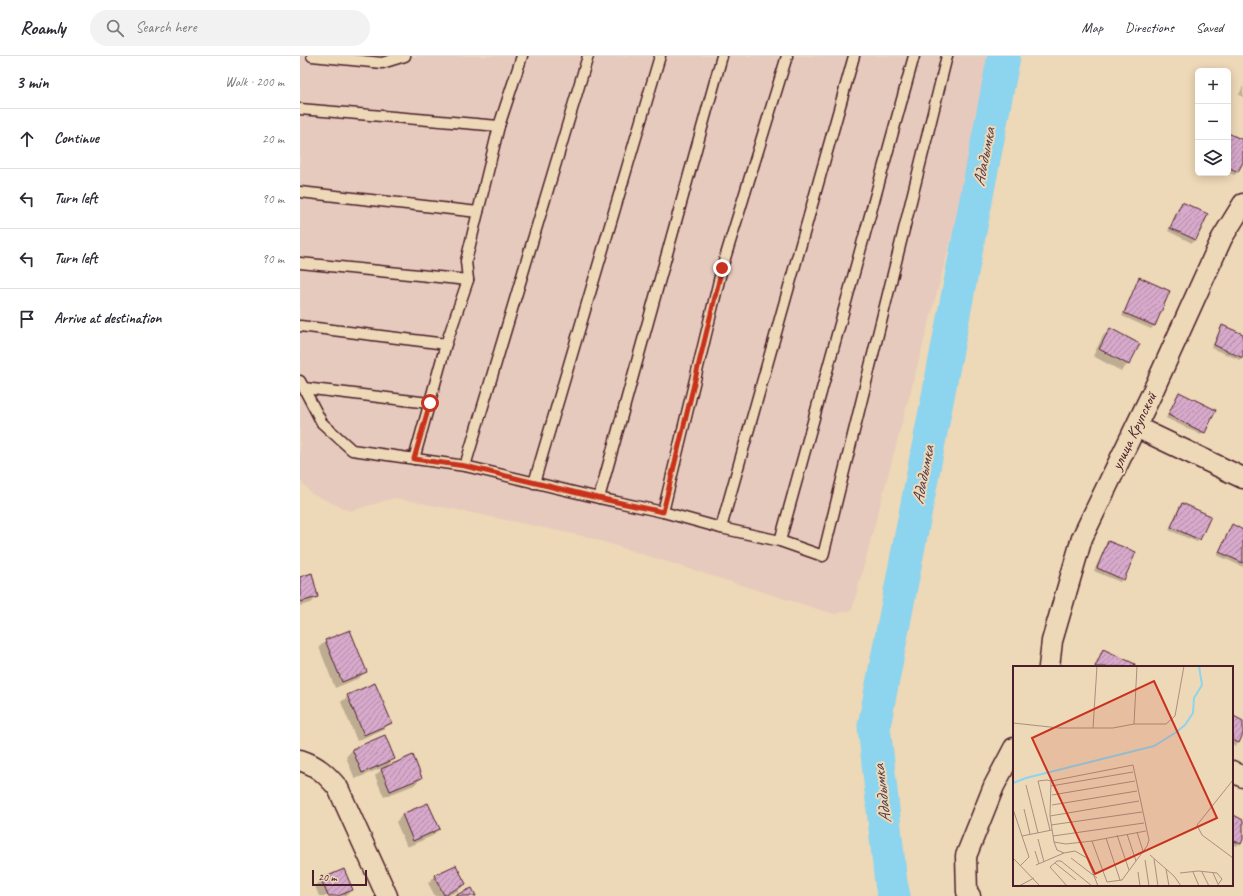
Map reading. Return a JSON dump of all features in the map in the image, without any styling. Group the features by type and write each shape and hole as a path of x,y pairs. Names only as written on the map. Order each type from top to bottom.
{"street":[{"name":"улица Крупской","path":"1049,666 1052,641 1082,538 1136,427 1222,238 1243,204"},
{"path":"1136,427 1243,478"},
{"path":"970,896 967,892 966,856 994,786 1013,750"},
{"path":"300,760 313,764 338,788 387,896"},
{"path":"1233,772 1243,777"}],"lane":[{"path":"312,56 382,63 405,56"},
{"path":"414,459 446,344 468,280 466,260 499,126 522,56"},
{"path":"465,466 588,56"},
{"path":"534,483 660,56"},
{"path":"598,498 722,56"},
{"path":"663,512 722,268 788,56"},
{"path":"721,528 854,56"},
{"path":"780,541 914,56"},
{"path":"302,385 322,423 352,450 465,466 780,541 823,556 947,56"},
{"path":"300,110 499,126"},
{"path":"300,192 478,212"},
{"path":"300,263 468,280"},
{"path":"300,326 446,344"},
{"path":"302,385 430,403"}],"shaded area":[{"path":"300,56 998,56 963,195 852,610 834,614 588,537 394,498 350,511 312,494 300,480"}],"building":[{"path":"1231,134 1243,140 1243,162 1238,172 1231,168"},
{"path":"1182,202 1208,214 1196,240 1170,228"},
{"path":"1139,277 1170,291 1155,326 1124,313"},
{"path":"1222,325 1243,334 1243,358 1214,345"},
{"path":"1110,328 1140,344 1129,365 1099,349"},
{"path":"1179,392 1216,410 1205,433 1168,415"},
{"path":"1182,503 1211,516 1200,540 1171,527"},
{"path":"1232,524 1243,530 1243,563 1219,552"},
{"path":"1108,541 1136,552 1124,580 1097,568"},
{"path":"312,573 318,597 300,602 300,577"},
{"path":"350,630 367,672 342,682 325,640"},
{"path":"1103,649 1135,664 1134,666 1095,666"},
{"path":"375,683 392,723 364,735 347,695"},
{"path":"1233,716 1243,721 1243,734 1239,743 1233,740"},
{"path":"385,735 395,759 362,773 352,749"},
{"path":"413,755 422,778 390,791 381,769"},
{"path":"428,803 440,829 413,841 402,814"},
{"path":"1233,815 1243,820 1243,839 1241,844 1233,840"},
{"path":"456,865 466,884 444,895 434,875"},
{"path":"344,869 353,890 338,896 328,896 321,879"},
{"path":"472,888 476,896 454,896"}],"waterway":[{"name":"Ададымка","path":"894,896 891,883 874,726 1004,56"}],"route":[{"path":"430,403 414,459 465,466 663,512 722,268"}]}
